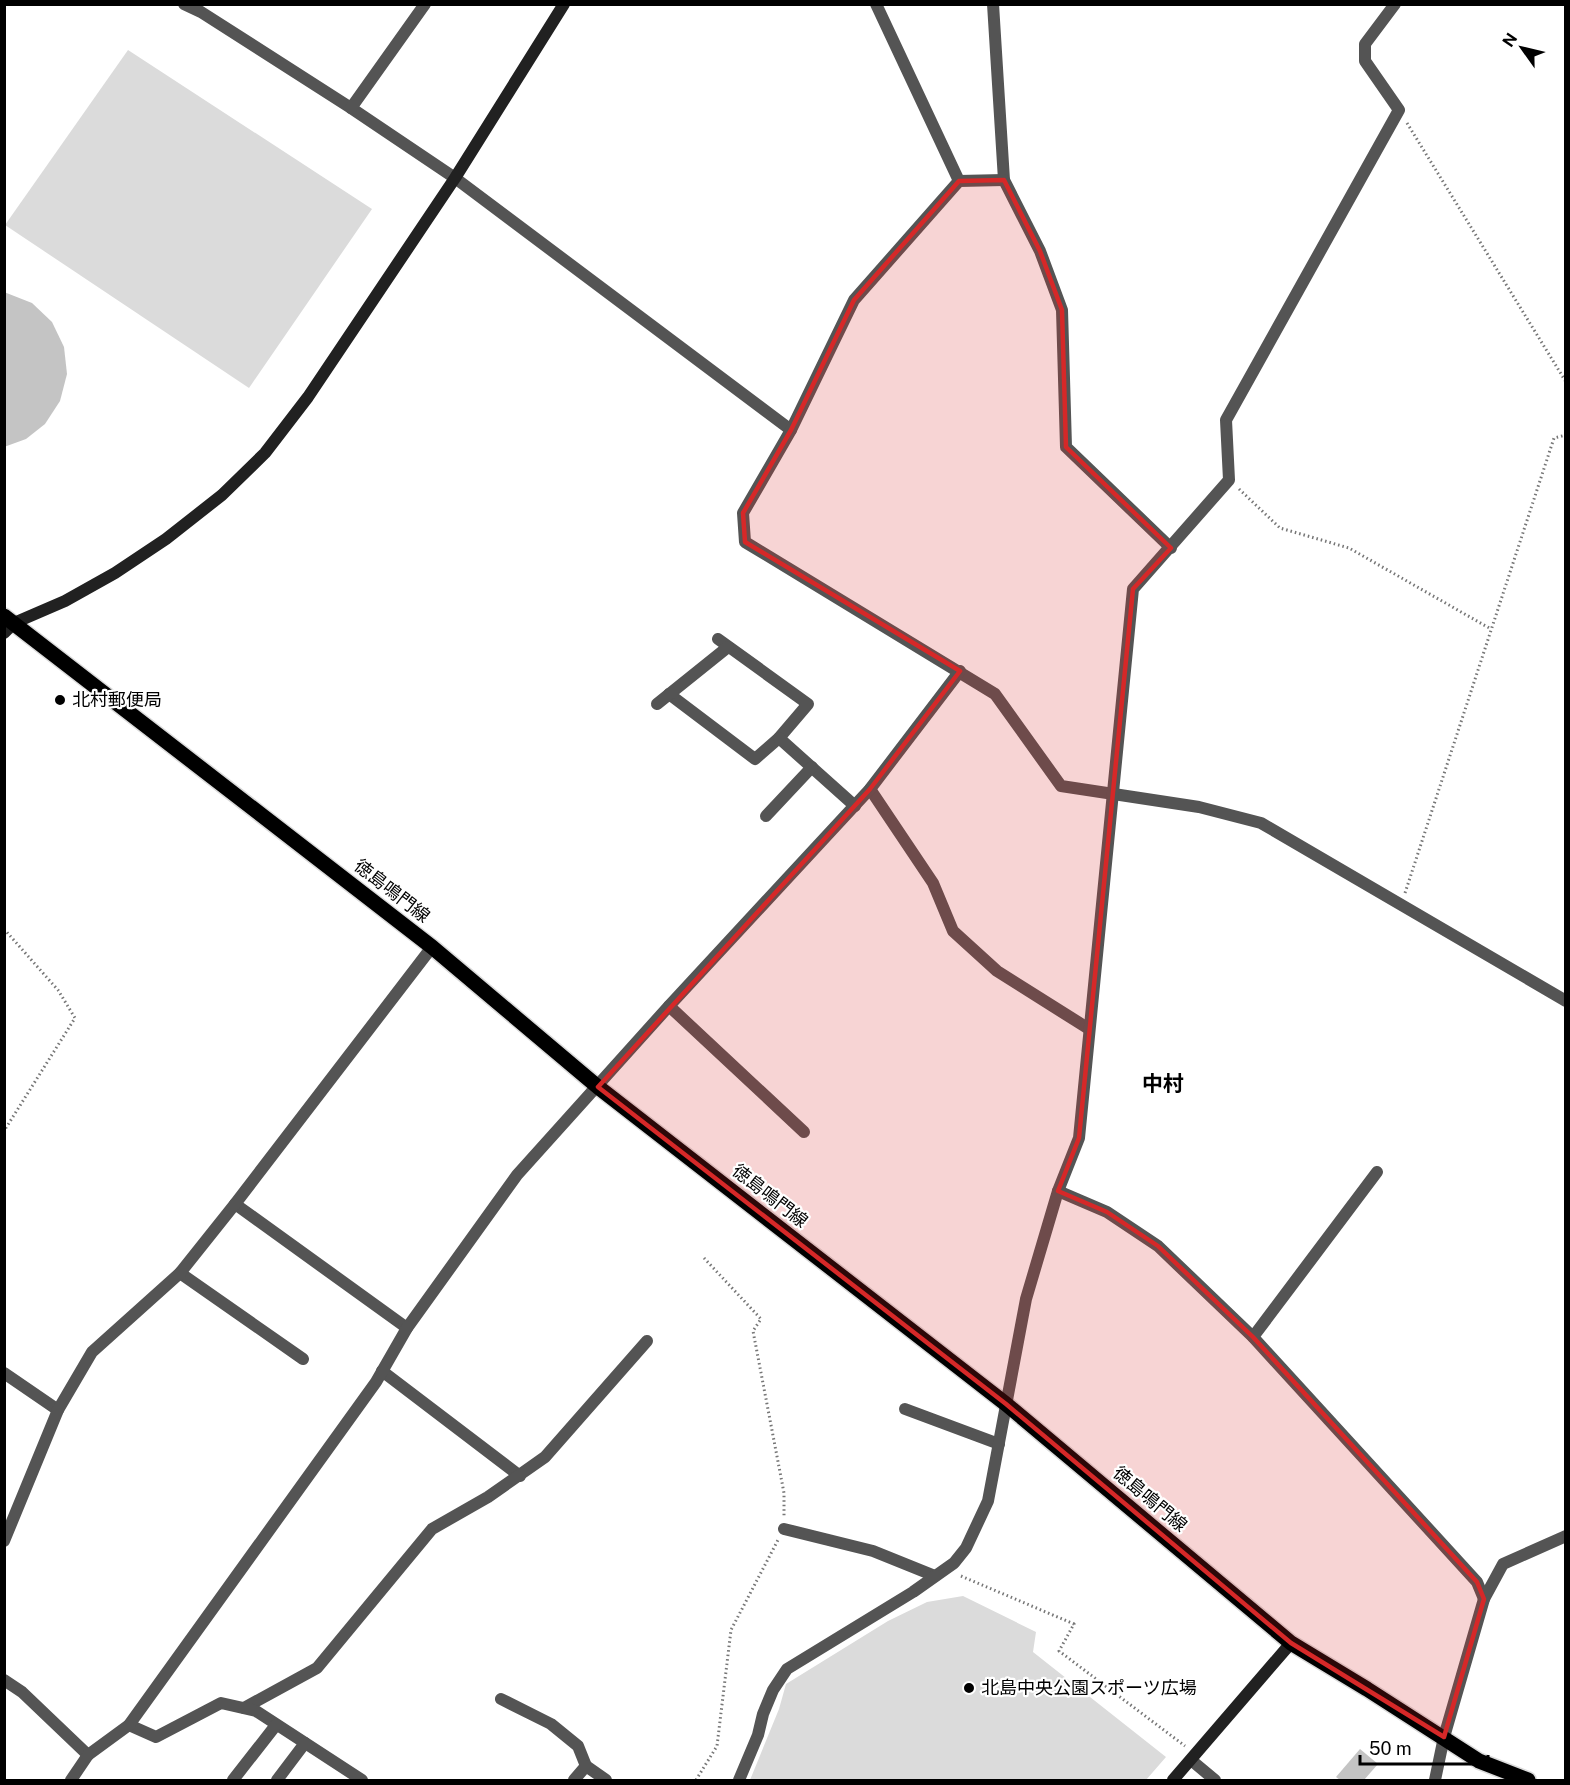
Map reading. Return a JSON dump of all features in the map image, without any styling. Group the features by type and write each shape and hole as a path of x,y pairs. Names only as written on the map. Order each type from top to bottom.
{"main road":[{"name":"徳島鳴門線","path":"8,624 432,947 598,1087 1006,1404 1291,1643 1479,1761 1527,1780"}],"street":[{"path":"184,4 201,12 351,108 455,178 791,430"},
{"path":"351,108 425,4"},
{"path":"8,624 65,601 105,579 166,539 222,495 265,453 308,397 455,178 564,4"},
{"path":"876,4 959,181"},
{"path":"993,4 1004,180 1040,251 1062,310 1066,447 1171,548"},
{"path":"739,1780 758,1735 763,1714 773,1690 787,1669 904,1598 954,1563 966,1548 988,1501 1026,1299 1058,1191 1079,1138 1133,589 1229,480 1226,420 1399,110 1365,61 1365,44 1395,4"},
{"path":"1004,180 959,181 854,300 791,430 743,513 745,542 995,694 1061,786 1199,807 1260,823 1401,906 1564,997"},
{"path":"657,704 723,643 808,704 779,738 756,759 669,694"},
{"path":"71,1780 88,1755 129,1725 382,1371 407,1328 517,1175 669,1006 870,789 960,671"},
{"path":"779,738 855,806"},
{"path":"766,816 812,767"},
{"path":"870,789 933,883 953,931 997,971 1089,1029"},
{"path":"4,1541 58,1410 92,1352 180,1273 236,1204 432,947"},
{"path":"669,1006 804,1132"},
{"path":"1253,1336 1377,1172"},
{"path":"1058,1191 1107,1212 1158,1246 1253,1336 1477,1582 1484,1599"},
{"path":"236,1204 407,1328"},
{"path":"180,1273 303,1359"},
{"path":"244,1708 317,1668 432,1529 488,1497 545,1457 647,1341"},
{"path":"382,1371 520,1476"},
{"path":"4,1373 58,1410"},
{"path":"905,1409 999,1444"},
{"path":"784,1529 873,1551 940,1573"},
{"path":"1435,1780 1444,1737 1484,1599 1503,1564 1566,1536"},
{"path":"1173,1780 1291,1643"},
{"path":"4,1680 22,1692 88,1755"},
{"path":"501,1699 551,1724 578,1746 586,1766 606,1780"},
{"path":"129,1725 156,1737 221,1703 244,1708 256,1711 360,1780"},
{"path":"233,1780 276,1725"},
{"path":"277,1780 305,1743"},
{"path":"1193,1757 1215,1780"},
{"path":"574,1780 586,1766"}],"path":[{"path":"1399,110 1566,382"},
{"path":"1401,906 1554,438 1566,435"},
{"path":"1229,480 1280,528 1349,548 1491,629"},
{"path":"4,929 58,990 75,1018 4,1131"},
{"path":"696,1780 717,1746 731,1630 784,1529 784,1493 753,1331 761,1319 704,1258"},
{"path":"940,1573 1074,1624 1059,1651 1193,1757"}],"highlighted area":[{"path":"1004,180 1040,251 1062,310 1066,447 1171,548 1133,589 1079,1138 1058,1191 1107,1212 1158,1246 1253,1337 1477,1582 1484,1599 1444,1737 1291,1643 1006,1404 598,1087 870,789 960,671 745,542 743,513 791,430 854,300 959,181"}],"shaded area":[{"path":"128,50 372,209 249,388 5,225"},
{"path":"963,1596 1036,1632 1033,1652 1166,1757 1146,1780 750,1780 779,1709 786,1684 888,1621 927,1602"}],"building":[{"path":"4,292 32,303 52,322 64,347 67,374 60,401 45,424 26,439 4,447"},
{"path":"1360,1749 1378,1764 1364,1780 1340,1780 1336,1777"}],"place":[{"name":"北村郵便局","path":"60,700"},
{"name":"北島中央公園スポーツ広場","path":"969,1688"}],"district":[{"name":"中村","path":"1163,1084"}]}
